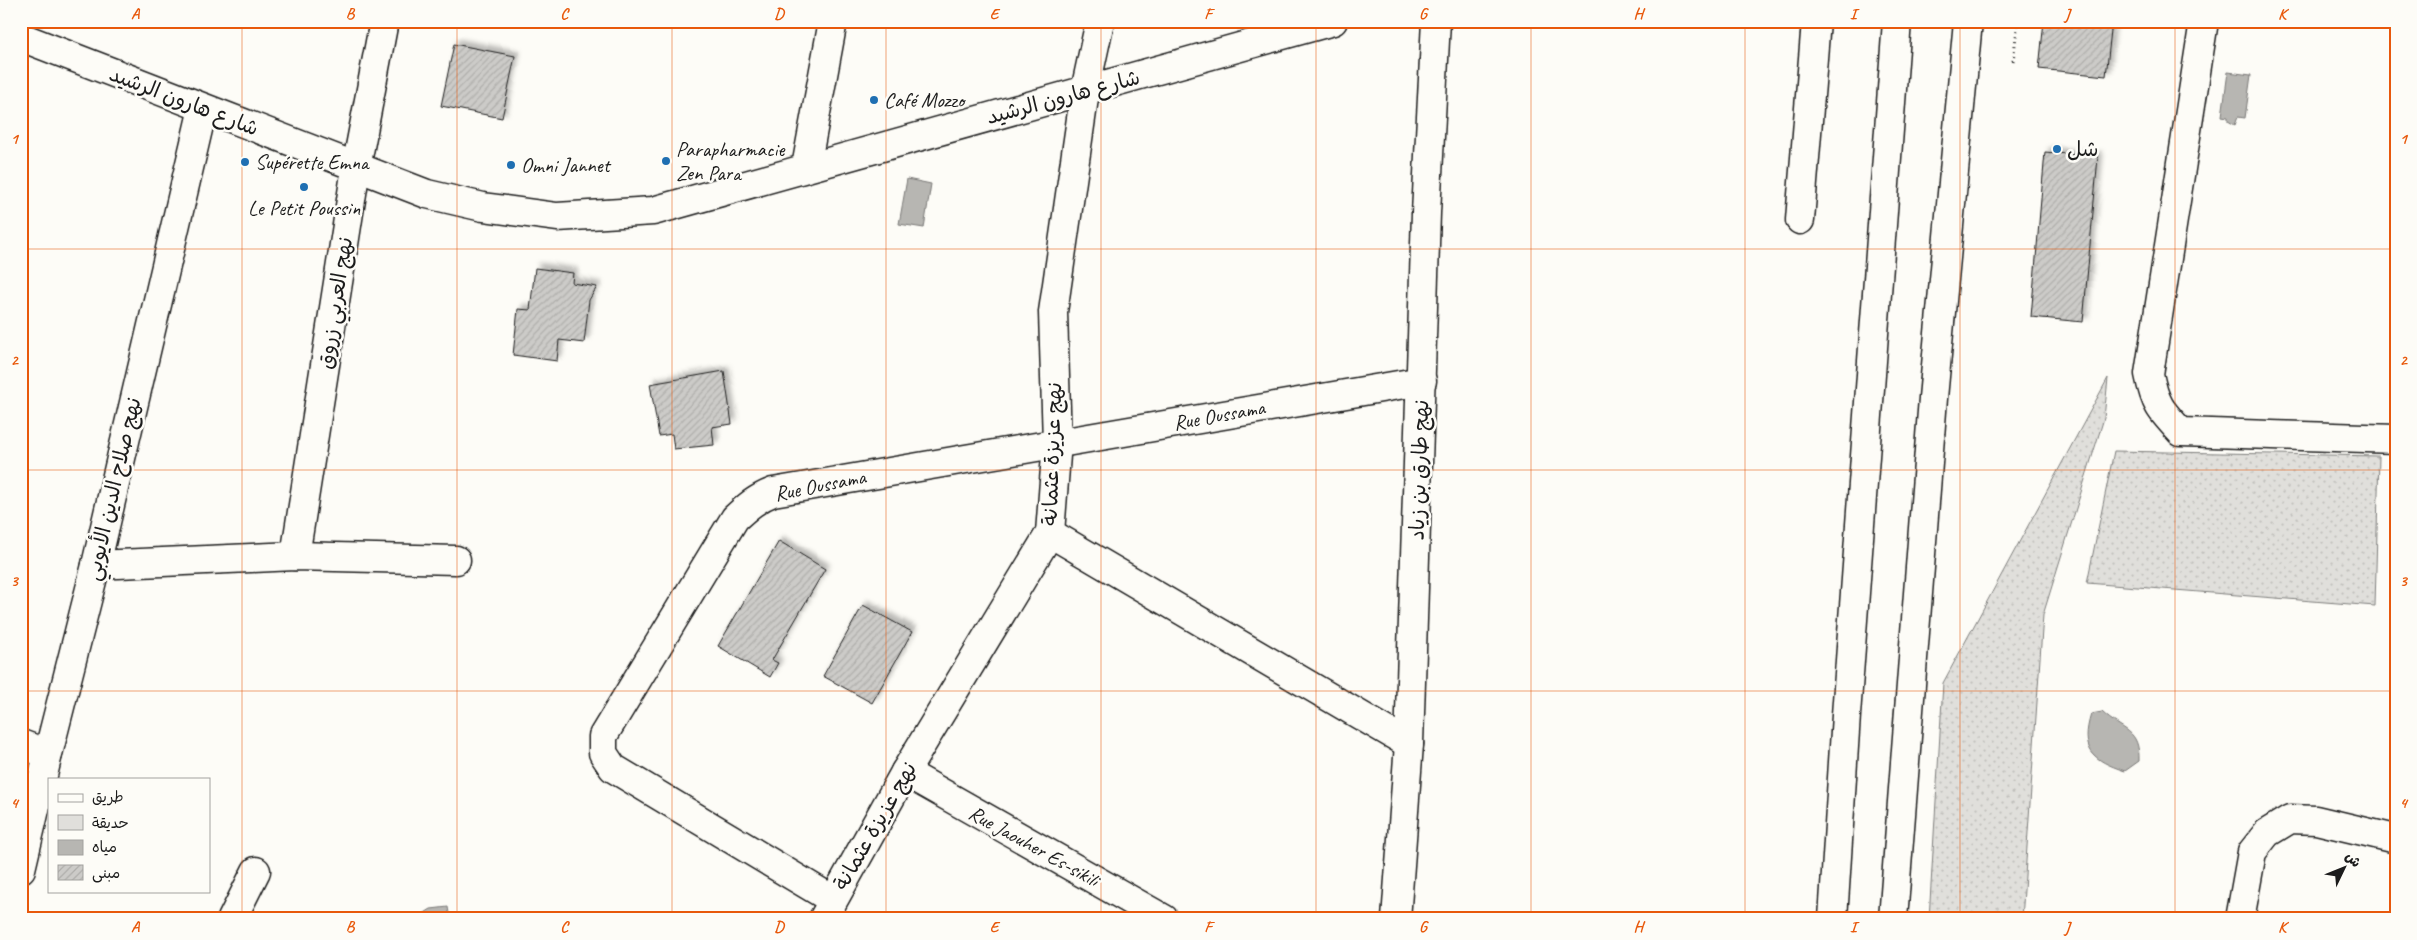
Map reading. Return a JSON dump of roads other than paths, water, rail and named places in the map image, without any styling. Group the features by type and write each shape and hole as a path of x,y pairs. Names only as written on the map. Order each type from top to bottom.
{"main road":[{"name":"نهج العربي زروق","path":"295,556 356,168 384,21"},
{"path":"806,168 833,21"},
{"name":"نهج عزيزة عثمانة","path":"828,910 905,772 1050,533 1056,442 1053,312 1085,91 1100,21"},
{"name":"شارع هارون الرشيد","path":"21,37 427,194 482,207 557,217 653,211 1332,21"},
{"name":"نهج طارق بن زياد","path":"1396,919 1409,744 1426,213 1436,21"},
{"path":"1800,220 1816,21"},
{"path":"1833,919 1847,695 1897,21"},
{"path":"1893,919 1933,398 1968,21"},
{"path":"2204,21 2149,374 2154,399 2165,415 2181,432 2396,439"},
{"name":"نهج صلاح الدين الأيوبي","path":"21,869 96,565 203,108"},
{"name":"Rue Oussama","path":"828,910 613,768 603,753 603,736 735,518 759,498 773,492 1056,442 1422,381"},
{"path":"1050,533 1409,744"},
{"path":"96,565 295,556 456,560"},
{"path":"21,744 48,754"},
{"name":"Rue Jaouher Es-sikili","path":"905,772 1164,919"},
{"path":"2240,919 2252,852 2267,833 2290,819 2316,820 2396,838"},
{"path":"232,919 256,871"}],"water":[{"path":"2228,72 2251,75 2245,118 2238,117 2235,125 2228,121 2228,117 2222,116"},
{"path":"907,179 931,184 924,228 899,224"},
{"path":"2102,712 2129,732 2137,742 2139,761 2125,771 2104,763 2097,758 2088,745 2088,726 2091,714"},
{"path":"448,907 450,919 415,919 431,909"}],"place":[{"name":"Café Mozzo","path":"874,100"},
{"name":"شل","path":"2057,149"},
{"name":"Parapharmacie Zen Para","path":"666,161"},
{"name":"Supérette Emna","path":"245,162"},
{"name":"Omni Jannet","path":"511,165"},
{"name":"Le Petit Poussin","path":"304,187"}]}
